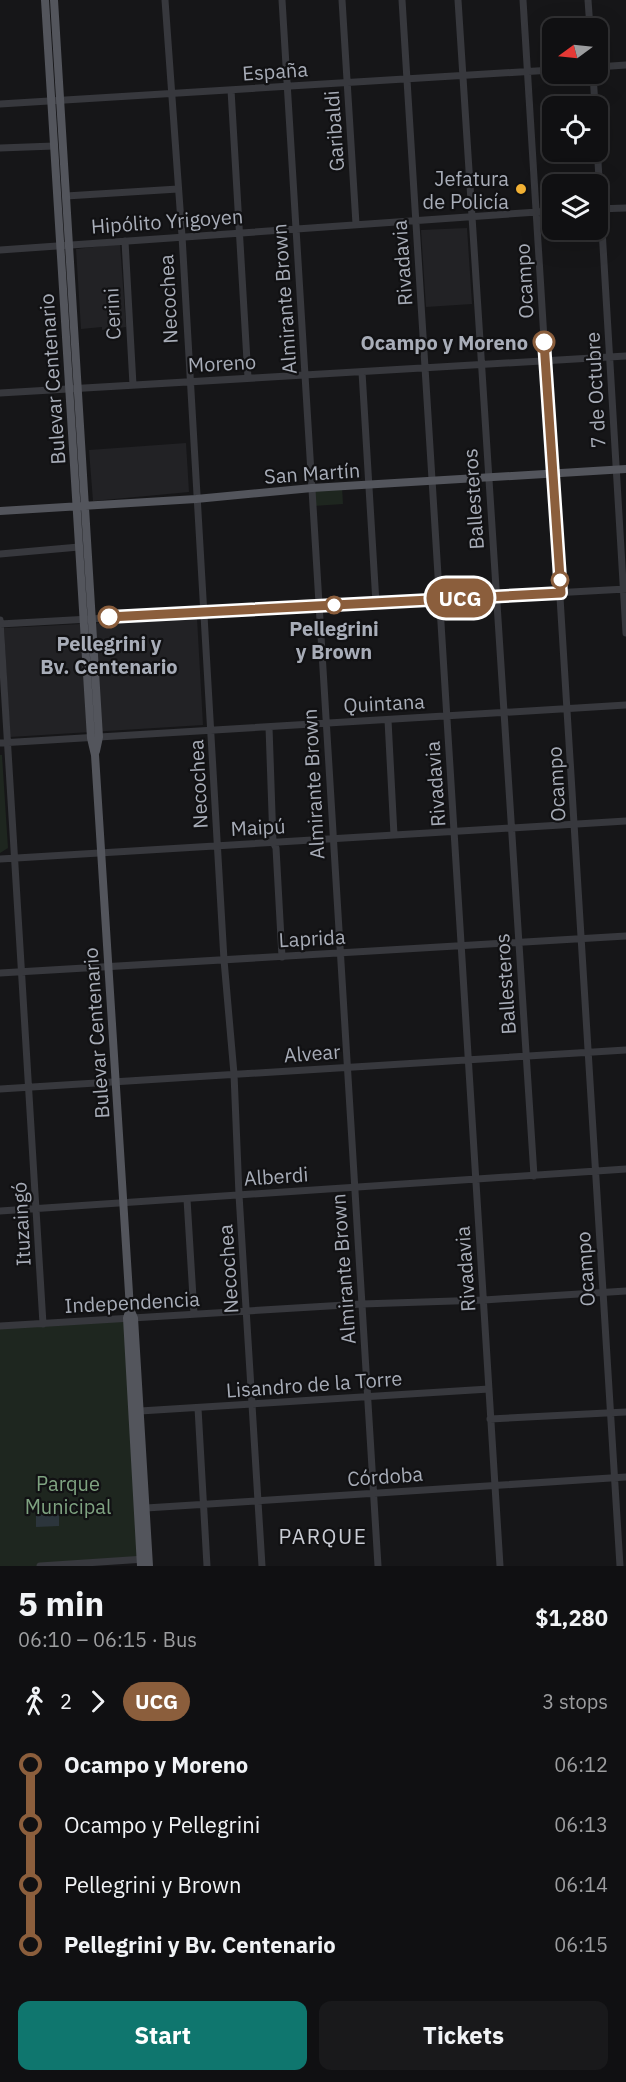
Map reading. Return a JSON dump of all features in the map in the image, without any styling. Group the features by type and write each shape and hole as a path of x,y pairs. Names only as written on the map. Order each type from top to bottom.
{"main road":[{"name":"Bulevar Centenario","path":"45,0 66,196 65,246"},
{"name":"Bulevar Centenario","path":"54,0 56,101 54,146 65,246 145,1563"},
{"name":"San Martín","path":"0,511 196,499 312,488 621,470"},
{"name":"Bulevar Centenario","path":"81,506 79,547 88,618"},
{"name":"Bulevar Centenario","path":"130,1315 140,1411 146,1508 145,1563"}],"street":[{"name":"Necochea","path":"165,0 182,236 224,960 234,1074 239,1196 262,1566"},
{"name":"Almirante Brown","path":"282,0 378,1566"},
{"name":"Garibaldi","path":"342,0 356,224"},
{"name":"Rivadavia","path":"402,0 500,1566"},
{"name":"Ballesteros","path":"458,0 534,1176"},
{"name":"Ocampo","path":"523,0 620,1566"},
{"path":"588,0 589,18"},
{"path":"608,66 626,65"},
{"name":"España","path":"0,104 542,70"},
{"path":"231,90 248,378"},
{"path":"0,148 54,146"},
{"path":"66,196 178,189"},
{"path":"608,209 626,208"},
{"name":"Hipólito Yrigoyen","path":"0,250 542,212"},
{"name":"7 de Octubre","path":"601,240 621,470 626,633"},
{"name":"Cerini","path":"125,241 133,385"},
{"name":"Moreno","path":"0,393 626,356"},
{"path":"362,372 376,603"},
{"path":"0,554 79,547"},
{"path":"0,624 625,589"},
{"name":"Ituzaingó","path":"0,620 4,743 15,858 43,1324"},
{"name":"Quintana","path":"4,743 626,705"},
{"path":"388,720 394,835"},
{"path":"269,727 273,843 276,848 282,957"},
{"name":"Maipú","path":"0,859 626,821"},
{"name":"Laprida","path":"0,973 626,936"},
{"name":"Alvear","path":"0,1089 626,1050"},
{"name":"Alberdi","path":"0,1211 626,1170"},
{"path":"187,1199 194,1314"},
{"name":"Independencia","path":"0,1326 130,1315 484,1300 626,1291"},
{"name":"Lisandro de la Torre","path":"140,1411 489,1389"},
{"path":"198,1408 207,1566"},
{"path":"490,1419 626,1412"},
{"name":"Córdoba","path":"146,1508 626,1477"},
{"path":"40,1566 145,1563"}],"shaded area":[{"path":"467,228 472,304 426,307 421,230"},
{"path":"120,244 126,327 102,330 102,327 81,329 76,249"},
{"path":"186,443 189,492 93,501 89,450"},
{"path":"197,618 203,725 10,737 4,628"},
{"path":"59,1511 59,1526 36,1527 36,1512"}],"green space":[{"path":"342,487 343,504 313,506 312,488"},
{"path":"0,755 2,755 8,848 0,853"},
{"name":"Parque Municipal","path":"127,1318 140,1559 40,1566 0,1566 0,1326"}],"bus line":[{"name":"UCG","path":"109,617 561,593 544,342"}],"place":[{"name":"Jefatura de Policía","path":"521,189"},
{"name":"Ocampo y Moreno","path":"544,342"},
{"name":"Pellegrini y Brown","path":"334,605"},
{"name":"Pellegrini y Bv. Centenario","path":"109,617"}],"district":[{"name":"PARQUE","path":"323,1536"}]}
